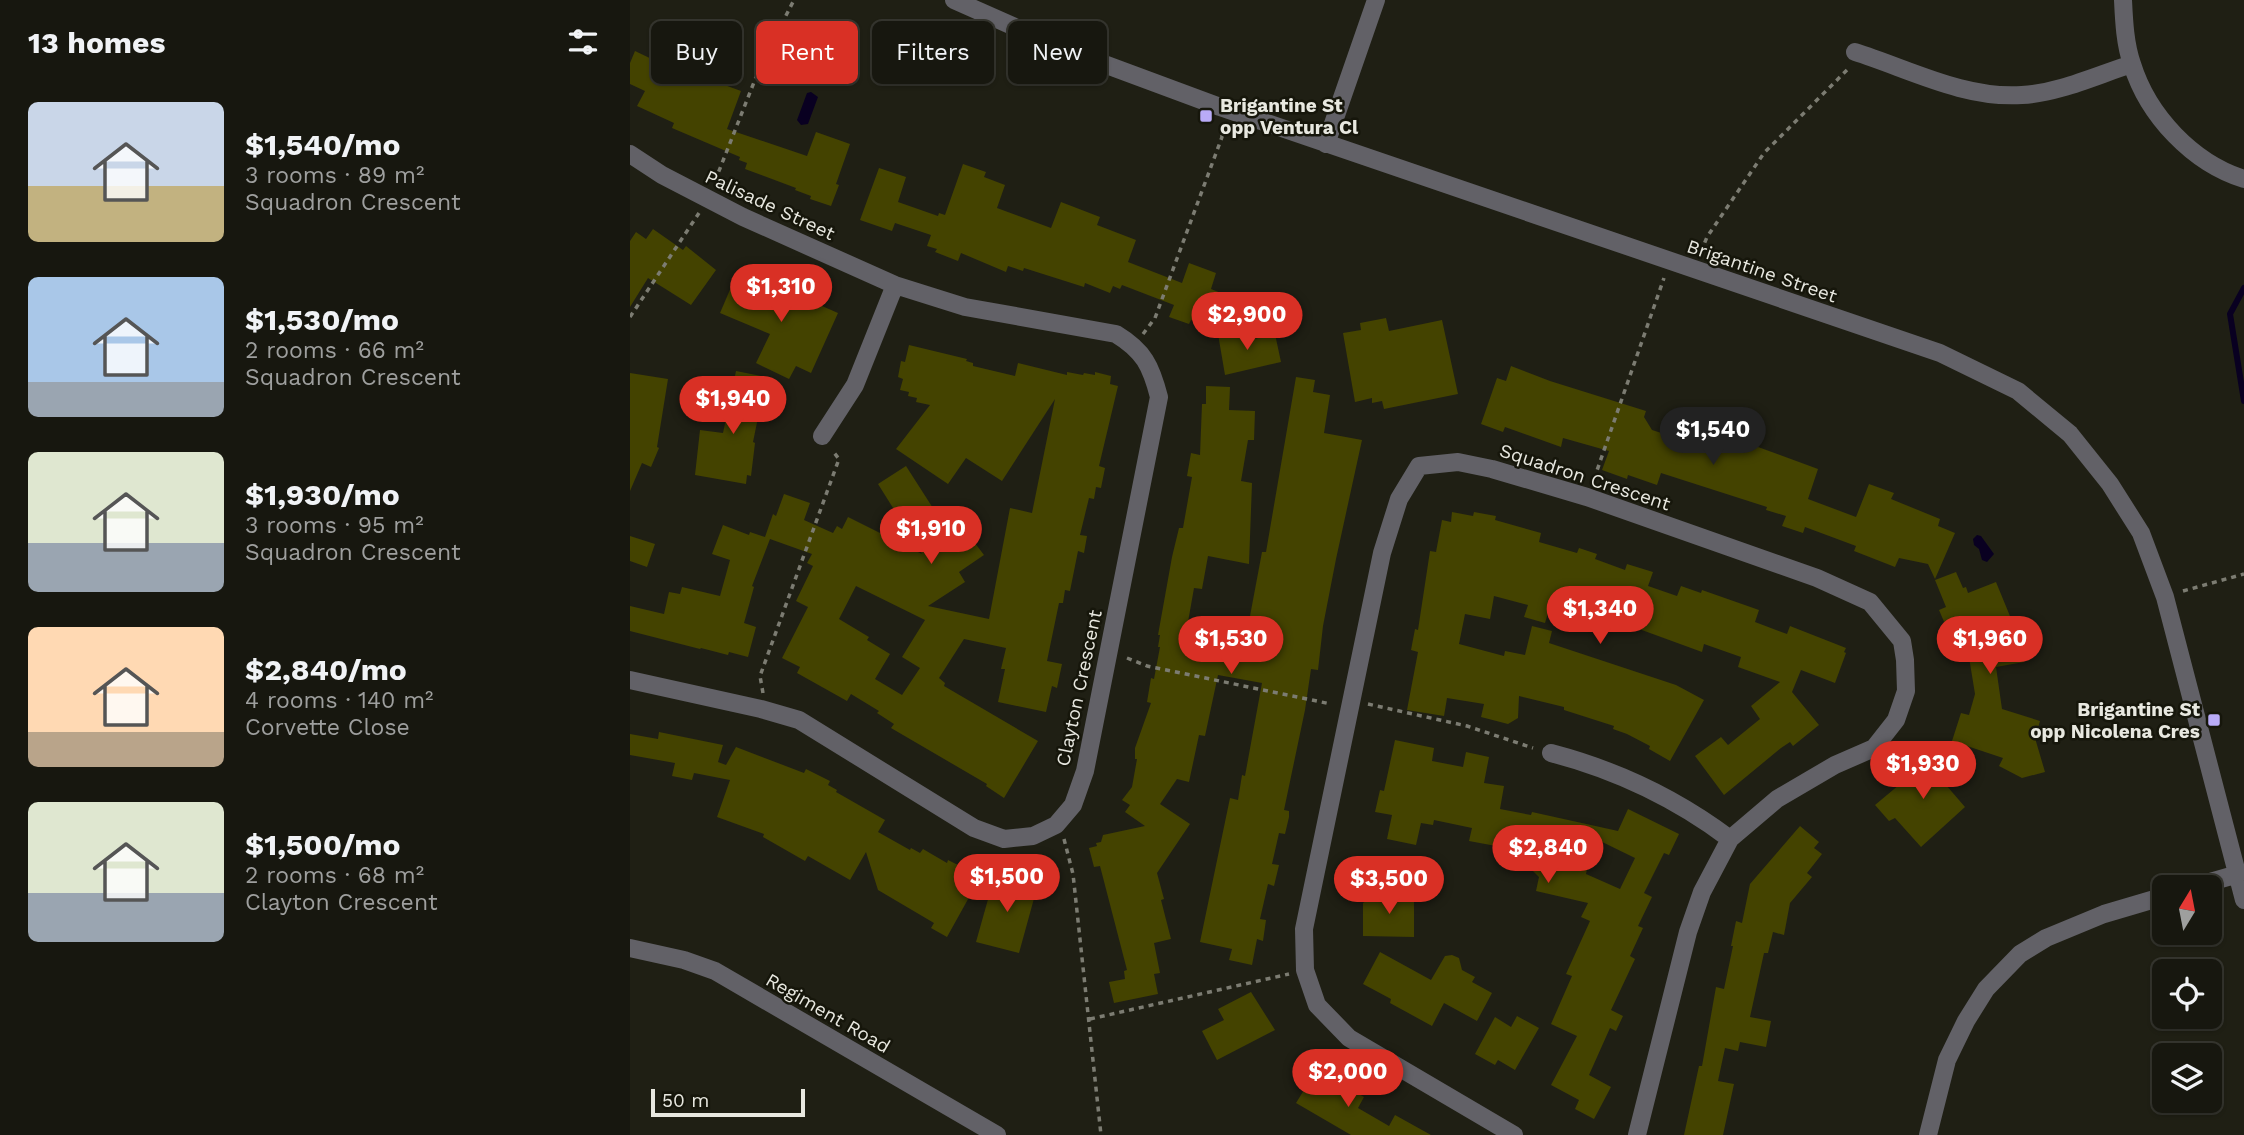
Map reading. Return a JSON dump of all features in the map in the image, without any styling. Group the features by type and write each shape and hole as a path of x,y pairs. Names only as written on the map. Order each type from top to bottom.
{"street":[{"name":"Brigantine Street","path":"954,0 1069,51 1220,107 1940,353 2018,391 2070,434 2110,484 2141,533 2165,597 2244,900"},
{"path":"1326,144 1376,0"},
{"path":"2123,0 2132,64 2157,112 2184,144 2213,166 2244,179"},
{"path":"1858,54 1953,87 2022,95 2044,92 2132,64"},
{"name":"Palisade Street","path":"630,154 743,218 895,285"},
{"path":"821,436 855,385 895,285 965,307 1116,334 1135,345"},
{"name":"Clayton Crescent","path":"1056,825 1073,805 1085,771 1159,397 1152,368 1135,345"},
{"name":"Squadron Crescent","path":"1514,1135 1349,1038 1317,1005 1304,970 1304,929 1382,553 1399,499 1419,466 1458,462 1492,469 1587,497 1817,579 1870,601 1902,641 1906,691 1896,720 1874,748 1835,765 1777,799 1730,839 1702,892 1688,932 1637,1135"},
{"path":"630,680 799,720 974,828 1004,839 1033,836 1056,825"},
{"path":"1551,753 1584,762 1646,787 1698,815 1730,839"},
{"path":"2222,879 2238,874"},
{"path":"1928,1135 1947,1060 1966,1021 1986,989 2020,954 2046,937 2104,914 2152,900"},
{"name":"Regiment Road","path":"630,947 684,960 715,971 997,1135"}],"path":[{"path":"630,317 708,200 762,62 794,0"},
{"path":"1696,271 1707,237 1764,153 1858,54"},
{"path":"1135,345 1155,318 1222,137 1220,107"},
{"path":"1587,497 1670,261"},
{"path":"761,709 763,693 760,676 839,459 821,436"},
{"path":"2165,597 2244,574"},
{"path":"1056,825 1063,836 1073,874 1101,1135"},
{"path":"1090,1019 1304,970"}],"shaded area":[{"path":"811,92 818,97 808,124 801,125 797,120 807,93"},
{"path":"1977,535 1981,536 1994,554 1987,562 1982,560 1979,549 1974,545 1973,539"}],"building":[{"path":"635,51 651,59 651,84 722,84 741,91 727,129 807,156 816,132 850,144 831,206 810,199 811,196 795,190 796,188 745,169 747,163 739,160 740,157 672,128 674,123 637,106 645,91 630,84 630,63"},
{"path":"963,164 986,172 984,177 1005,185 997,208 1051,228 1061,202 1100,217 1097,225 1136,240 1128,262 1182,283 1189,263 1216,273 1211,289 1226,295 1214,328 1191,320 1189,324 1169,317 1174,305 1122,285 1120,289 1113,286 1110,293 1085,283 1084,287 1024,268 1023,271 1008,266 1006,272 961,253 958,261 927,246 931,235 895,223 892,231 860,220 879,168 906,177 898,202 938,216 939,213 945,215"},
{"path":"653,229 683,250 686,246 716,270 691,305 648,278 630,307 630,241 636,232 646,239"},
{"path":"738,271 753,277 753,281 788,296 790,292 838,313 811,373 796,366 789,379 756,363 770,334 720,313"},
{"path":"1386,318 1389,331 1442,320 1458,394 1384,409 1382,401 1372,403 1372,398 1355,402 1343,333 1361,330 1360,323"},
{"path":"1243,328 1246,341 1275,334 1281,362 1225,375 1218,334"},
{"path":"909,345 967,359 973,366 1015,376 1018,363 1067,375 1067,372 1095,375 1095,372 1111,376 1110,384 1118,386 1099,466 1105,468 1101,488 1096,487 1094,499 1089,498 1080,535 1087,536 1084,553 1078,551 1070,591 1065,590 1063,603 1059,603 1047,661 1062,664 1057,688 1052,686 1046,712 998,702 1006,648 964,639 939,678 945,683 944,686 1038,741 1004,798 986,786 987,784 891,728 894,724 877,713 879,711 851,694 847,701 797,673 800,667 782,658 808,607 796,601 813,566 807,563 812,554 770,539 752,586 754,587 744,623 756,627 748,657 700,649 630,631 630,606 664,614 669,592 680,594 682,587 720,596 730,560 712,554 723,525 749,535 750,532 765,537 784,494 810,503 804,520 833,533 837,526 842,529 848,517 922,554 878,484 906,466 947,530 959,522 984,555 959,572 965,582 928,606 989,619 1010,508 1032,513 1055,399 1002,481 966,458 948,484 896,449 930,405 916,402 917,398 908,396 909,392 900,390 903,379 898,377 901,361 905,362","holes":["856,586 925,620 902,657 920,668 902,695 875,679 890,654 867,640 869,637 839,619"]},
{"path":"1511,366 1646,411 1644,417 1652,430 1683,440 1687,428 1704,434 1706,428 1818,469 1808,499 1856,517 1869,484 1894,493 1891,499 1940,519 1938,526 1955,533 1935,579 1928,564 1899,558 1895,567 1854,551 1856,546 1805,527 1803,533 1782,526 1786,516 1766,510 1767,507 1661,473 1657,485 1628,475 1627,479 1602,470 1609,451 1563,438 1561,447 1505,427 1503,432 1481,424 1497,378 1506,381"},
{"path":"736,371 761,376 756,402 761,403 753,442 751,476 747,475 746,484 695,475 700,430 723,433"},
{"path":"630,373 668,379 657,447 659,448 651,467 642,463 630,491"},
{"path":"1296,377 1315,380 1313,392 1330,395 1324,433 1362,440 1323,626 1318,670 1311,669 1284,810 1289,811 1289,817 1285,834 1279,833 1272,864 1279,865 1274,886 1268,884 1260,919 1266,920 1263,941 1257,939 1252,965 1229,960 1232,949 1200,942 1230,798 1238,800 1242,775 1245,776 1262,683 1218,675 1205,736 1199,735 1189,782 1177,779 1160,804 1190,824 1157,873 1171,939 1154,943 1160,973 1154,974 1158,994 1114,1003 1109,982 1125,979 1124,971 1127,970 1100,866 1094,867 1089,848 1097,846 1096,843 1101,842 1103,835 1145,826 1125,812 1130,805 1122,800 1132,787 1137,759 1135,748 1151,703 1147,702 1160,647 1158,635 1172,557 1179,528 1183,528 1192,477 1187,476 1191,453 1200,455 1202,404 1206,404 1206,386 1230,387 1229,410 1255,411 1254,440 1248,440 1241,481 1252,483 1249,564 1208,556 1202,589 1194,588 1188,622 1247,632 1262,552 1266,552"},
{"path":"1452,512 1496,516 1495,520 1541,533 1539,542 1577,553 1579,548 1597,554 1595,559 1625,570 1627,564 1653,572 1648,586 1677,596 1681,586 1701,593 1702,590 1759,610 1755,622 1787,634 1790,626 1846,648 1835,683 1801,670 1792,692 1819,725 1793,746 1790,742 1781,748 1724,795 1695,756 1721,737 1728,745 1760,719 1751,706 1780,682 1738,667 1741,657 1704,644 1702,652 1609,618 1611,612 1554,593 1545,623 1524,617 1528,605 1494,596 1490,619 1465,614 1459,644 1504,656 1505,651 1525,655 1532,626 1552,631 1549,643 1676,685 1704,700 1670,761 1649,749 1650,746 1613,729 1614,726 1564,710 1564,707 1519,696 1518,718 1508,724 1481,717 1484,704 1447,698 1444,716 1407,710 1418,652 1411,650 1415,629 1418,630 1430,551 1436,552 1442,520 1451,522"},
{"path":"630,536 655,544 647,567 630,561"},
{"path":"1956,572 1968,593 1996,582 2012,621 2017,620 2024,662 1996,667 2002,709 2040,721 2035,738 2045,772 2022,778 1999,766 2003,758 1952,741 1961,713 1969,715 1975,694 1968,651 1963,652 1959,627 1948,631 1939,610 1946,607 1935,580"},
{"path":"659,732 723,745 718,762 726,765 736,747 804,773 806,769 830,781 828,785 837,790 836,792 885,820 878,832 910,850 911,848 920,853 923,849 947,863 948,860 958,865 960,861 982,874 947,937 931,928 934,923 878,890 866,852 850,880 808,856 805,861 763,837 764,834 717,817 730,780 694,773 692,780 672,776 675,763 630,755 630,734 658,739"},
{"path":"1395,740 1434,748 1432,761 1463,767 1466,752 1489,757 1484,783 1504,786 1500,809 1531,815 1532,812 1618,831 1628,809 1679,834 1669,855 1664,853 1644,893 1652,897 1638,926 1643,928 1630,956 1635,959 1611,1010 1623,1016 1616,1031 1610,1028 1589,1075 1611,1087 1594,1119 1575,1109 1579,1100 1551,1085 1577,1036 1551,1024 1572,976 1566,974 1590,921 1581,917 1588,903 1536,891 1539,877 1522,860 1523,851 1469,841 1472,828 1434,820 1433,825 1421,823 1416,845 1387,839 1392,815 1375,812 1380,790 1384,791","holes":["1594,838 1635,858 1620,889 1586,874"]},
{"path":"1942,755 1957,772 1946,785 1965,807 1921,847 1895,818 1889,821 1875,805 1924,764 1927,768"},
{"path":"1800,826 1819,842 1814,848 1822,854 1807,873 1812,877 1790,903 1784,935 1773,932 1768,953 1764,953 1750,1017 1771,1021 1766,1047 1740,1042 1738,1051 1725,1048 1718,1081 1734,1084 1723,1135 1684,1135 1699,1066 1702,1066 1716,987 1724,989 1736,921 1742,923 1750,884"},
{"path":"994,878 1015,884 1017,879 1038,884 1019,953 976,942"},
{"path":"1374,895 1414,895 1414,937 1363,936 1363,903"},
{"path":"1380,952 1431,980 1445,956 1452,955 1459,958 1462,970 1475,977 1472,982 1492,993 1477,1021 1444,1003 1432,1026 1390,1003 1391,999 1363,984"},
{"path":"1251,992 1275,1030 1217,1060 1202,1031 1224,1020 1218,1009"},
{"path":"1517,1016 1539,1028 1515,1070 1498,1060 1495,1065 1475,1054 1495,1017 1511,1027"},
{"path":"1317,1069 1364,1097 1358,1108 1389,1126 1395,1115 1431,1135 1351,1135 1296,1103"}],"waterway":[{"path":"2244,288 2230,314 2244,401"}],"place":[{"name":"Brigantine St opp Ventura Cl","path":"1206,116"},
{"name":"Brigantine St opp Nicolena Cres","path":"2214,720"}]}
